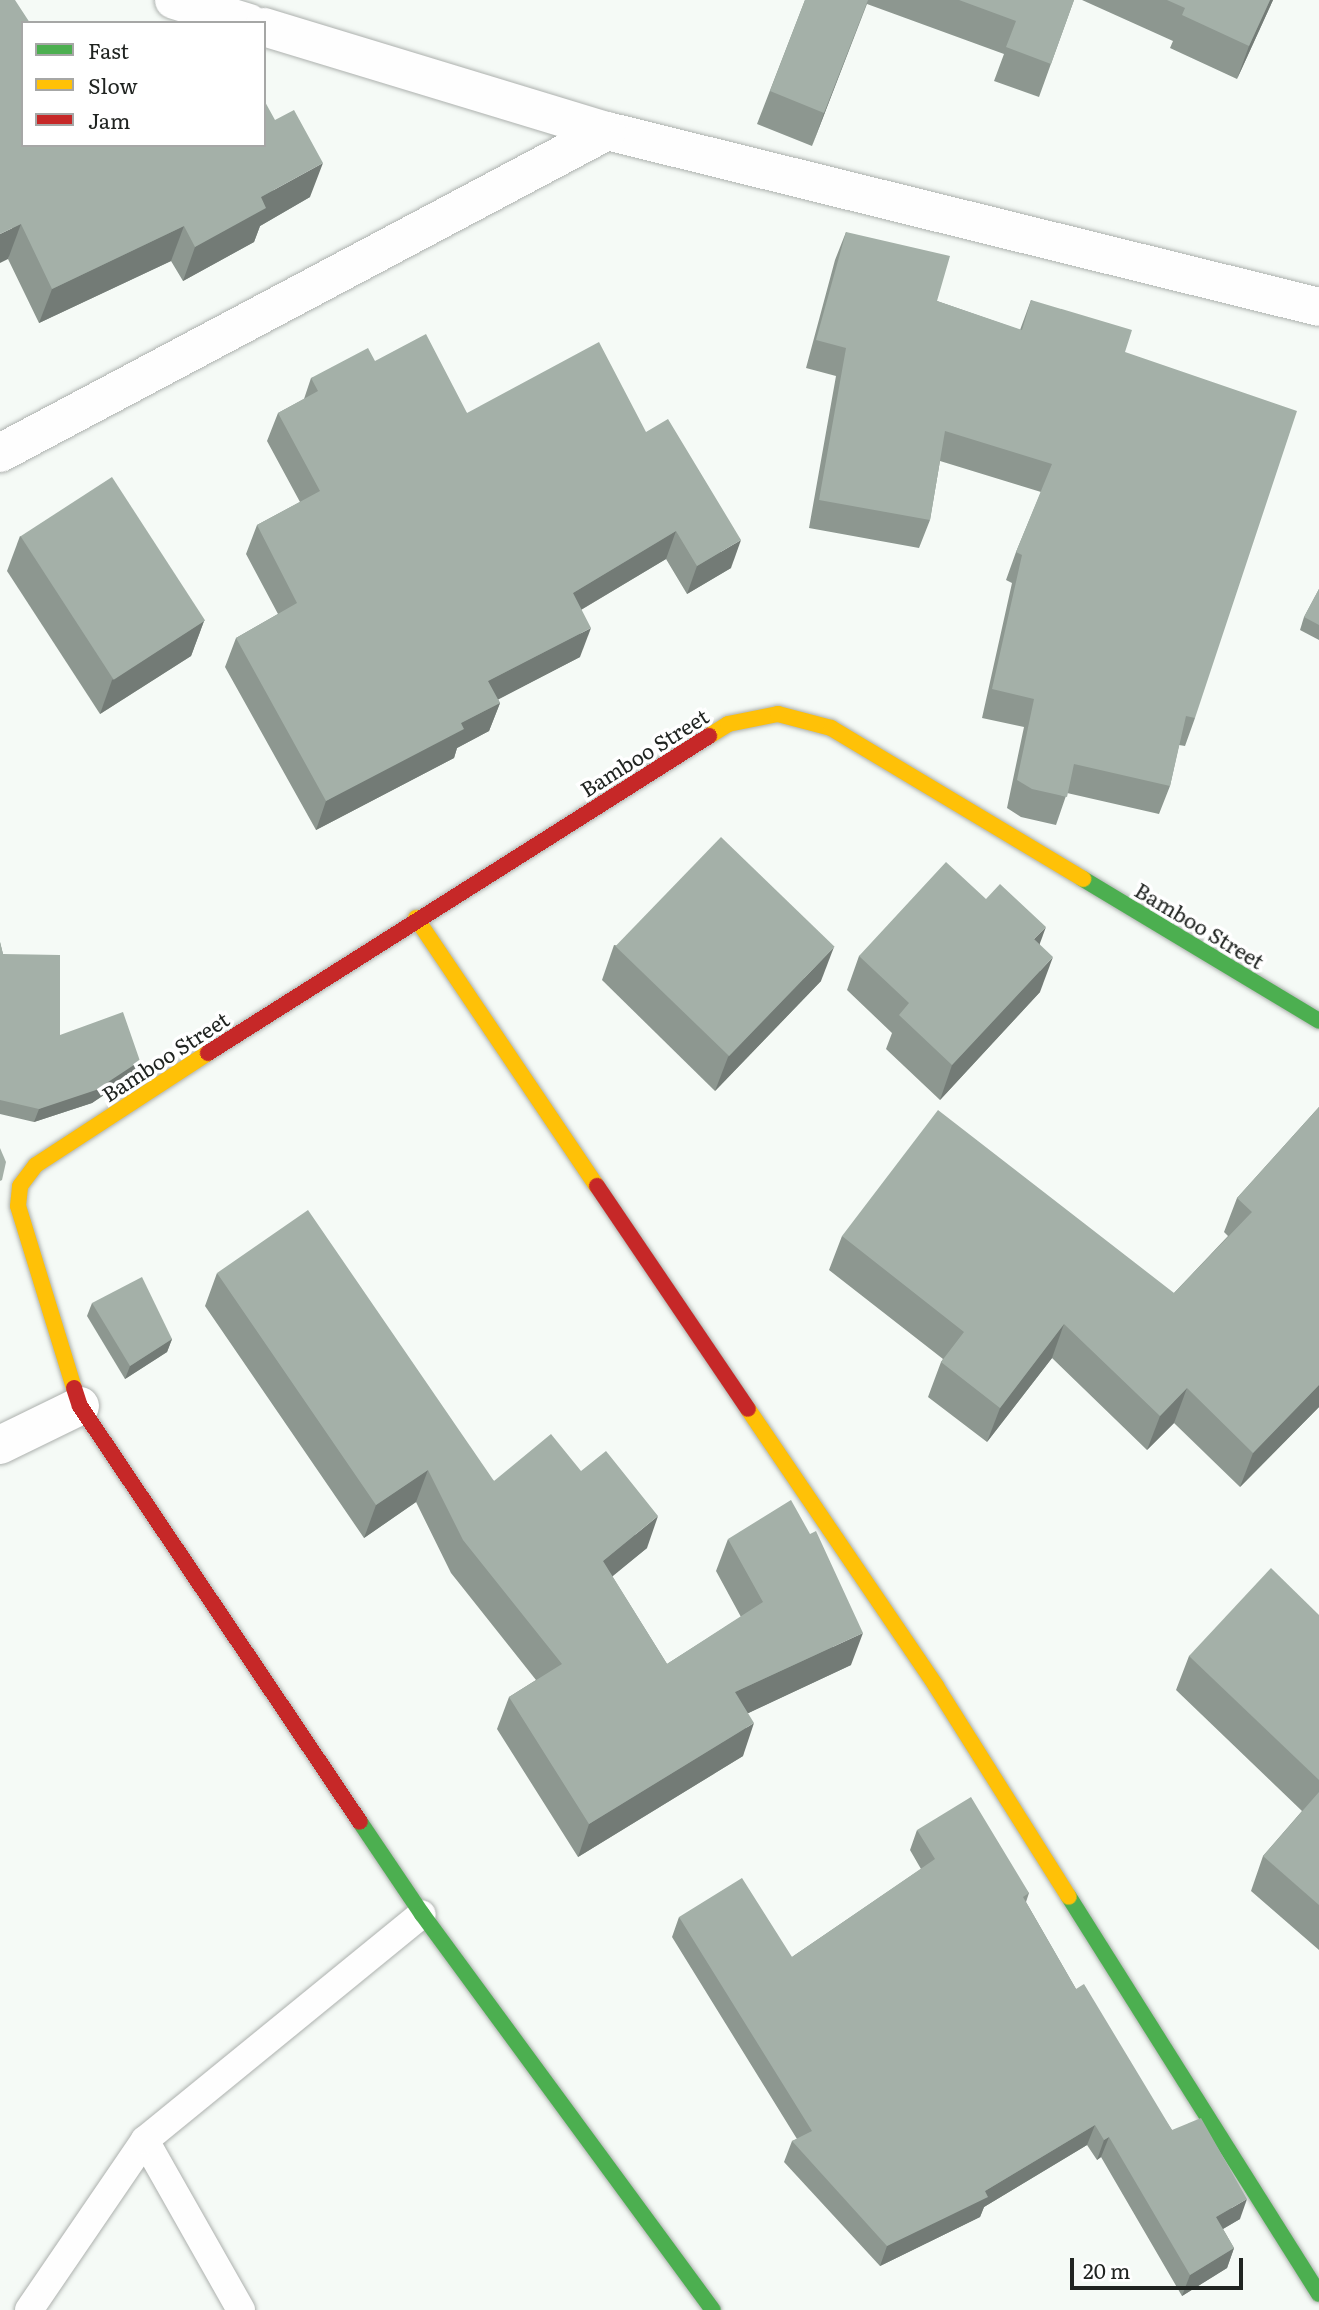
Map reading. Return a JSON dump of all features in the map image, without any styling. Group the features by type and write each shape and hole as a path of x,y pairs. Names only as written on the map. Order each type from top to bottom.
{"street":[{"path":"174,0 242,21"},
{"path":"266,28 607,131 1319,307"},
{"path":"0,453 607,131"},
{"name":"Bamboo Street","path":"80,1406 18,1206 20,1185 36,1165 416,918 728,724 778,714 831,728 1319,1021"},
{"path":"416,918 936,1686 1319,2294"},
{"path":"0,1445 80,1406 422,1914 713,2310"}],"lane":[{"path":"29,2310 145,2140 422,1914"},
{"path":"145,2140 240,2310"}],"building":[{"path":"0,0 15,0 29,21 21,21 21,147 266,147 266,104 275,120 294,110 323,163 261,197 266,208 195,247 184,226 52,289 21,224 0,234"},
{"path":"805,0 868,0 824,113 770,91"},
{"path":"959,0 1074,0 1051,64 1006,47 1016,21"},
{"path":"1167,0 1270,0 1249,46 1182,15 1185,8"},
{"path":"846,232 950,256 937,301 1022,330 1031,300 1132,330 1125,352 1297,411 1195,718 1186,716 1170,786 1074,764 1067,797 1032,789 1017,780 1034,699 992,689 1022,555 1016,552 1052,464 945,431 930,520 819,500 846,348 816,340"},
{"path":"426,334 467,413 599,342 646,432 668,419 741,540 697,566 676,531 573,593 591,628 488,681 500,703 461,723 464,729 326,801 236,638 297,603 257,525 320,491 278,413 318,391 311,378 368,348 375,361"},
{"path":"112,477 205,620 114,680 21,536"},
{"path":"1319,589 1319,625 1304,617"},
{"path":"721,837 835,947 729,1056 615,946"},
{"path":"946,862 986,899 1000,884 1046,927 1034,939 1053,957 952,1065 899,1015 909,1003 859,956"},
{"path":"0,942 3,954 60,955 60,1035 123,1012 140,1061 96,1090 39,1109 0,1100"},
{"path":"1319,1107 1319,1385 1253,1453 1187,1388 1160,1416 1064,1324 1000,1408 941,1362 964,1332 842,1236 938,1110 1174,1293 1252,1212 1237,1198"},
{"path":"0,1148 6,1162 0,1181"},
{"path":"308,1210 494,1481 551,1434 581,1471 606,1451 658,1516 603,1561 667,1664 763,1602 728,1539 791,1500 810,1534 816,1531 863,1633 735,1692 754,1723 589,1824 509,1697 562,1664 463,1540 428,1470 376,1505 217,1273"},
{"path":"142,1277 172,1339 130,1366 92,1303"},
{"path":"1271,1568 1319,1615 1319,1780 1189,1656"},
{"path":"1319,1792 1319,1905 1263,1856"},
{"path":"971,1797 1029,1893 1023,1897 1076,1989 1084,1984 1172,2130 1201,2118 1247,2199 1216,2217 1234,2248 1190,2275 1109,2137 1104,2140 1095,2125 985,2191 988,2197 887,2246 792,2141 812,2131 679,1917 742,1878 792,1957 935,1859 917,1830"}],"traffic: fast":[{"path":"1083,879 1319,1021"},
{"path":"360,1822 422,1914 713,2310"},
{"path":"1069,1897 1319,2294"}],"traffic: slow":[{"path":"709,736 728,724 778,714 831,728 1083,879"},
{"path":"416,918 597,1186"},
{"path":"74,1388 18,1206 20,1186 36,1165 208,1053"},
{"path":"748,1409 936,1686 1069,1897"}],"traffic: jam":[{"path":"208,1053 709,736"},
{"path":"597,1186 748,1409"},
{"path":"74,1388 80,1406 360,1822"}]}
